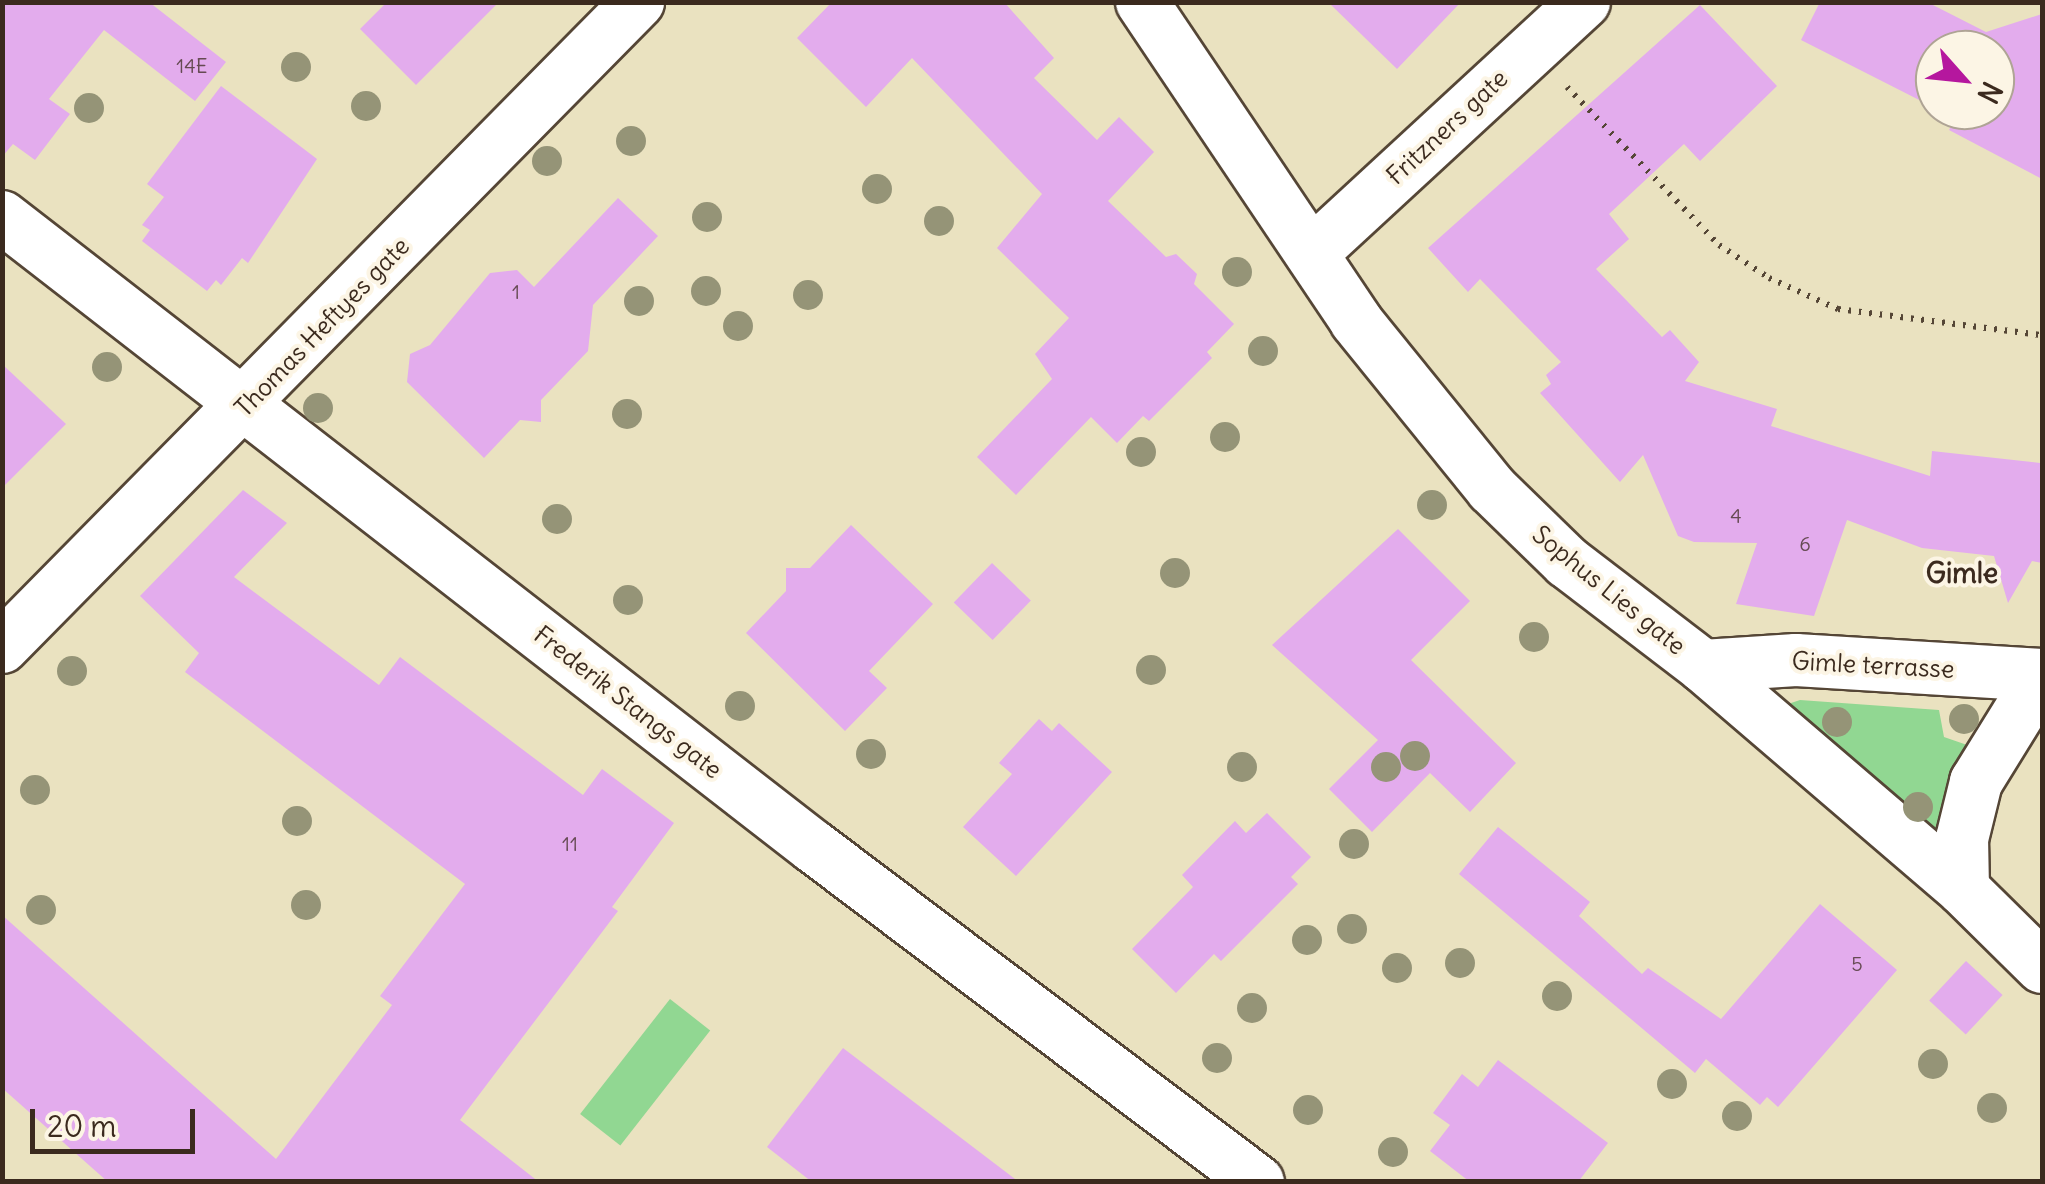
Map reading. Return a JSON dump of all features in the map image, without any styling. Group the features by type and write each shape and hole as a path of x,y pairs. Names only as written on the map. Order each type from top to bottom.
{"street":[{"name":"Thomas Heftyes gate","path":"3,646 246,406 638,2"},
{"name":"Sophus Lies gate","path":"1142,2 1356,321 1492,488 1566,562 1703,666 1963,889 2042,967"},
{"name":"Fritzners gate","path":"1312,253 1584,2"},
{"name":"Frederik Stangs gate","path":"8,230 246,406 1258,1182"},
{"name":"Gimle terrasse","path":"1703,666 1796,660 2042,675 1976,782 1962,840 1963,889"}],"path":[{"path":"1555,76 1719,244 1768,278 1838,309 2042,335"}],"green space":[{"path":"1800,700 1939,710 1944,737 1973,747 1945,839 1785,705"},
{"path":"670,999 710,1030 620,1145 580,1114"}],"building":[{"path":"2,2 149,2 226,62 195,101 104,30 49,99 70,114 35,160 13,144 2,157"},
{"path":"387,2 499,2 416,85 360,29"},
{"path":"832,2 1004,2 1054,58 1034,78 1097,140 1119,117 1154,152 1108,201 1166,257 1176,254 1197,274 1194,284 1234,324 1207,352 1212,358 1149,421 1143,416 1117,443 1091,417 1016,495 977,457 1052,379 1035,354 1069,318 997,248 1042,194 912,58 866,107 797,38"},
{"path":"1328,2 1461,2 1397,69"},
{"path":"1820,2 1927,2 1982,30 1915,30 1915,98 1801,40"},
{"path":"1700,5 1777,86 1700,161 1684,144 1609,214 1629,239 1596,269 1662,337 1670,330 1699,362 1685,381 1777,409 1771,426 1930,476 1932,451 2040,463 2042,563 2032,561 2008,603 1994,556 1922,548 1847,520 1814,616 1736,604 1757,543 1694,542 1678,536 1643,455 1620,482 1540,393 1551,384 1546,375 1561,362 1480,279 1468,292 1428,248"},
{"path":"2042,14 2042,179 1949,130 2015,130 2015,30 1992,30"},
{"path":"221,86 317,159 248,263 242,258 221,285 216,280 207,291 142,241 150,230 142,225 164,197 147,184"},
{"path":"618,198 658,236 593,305 588,351 541,400 541,422 520,420 484,458 407,382 410,354 430,345 490,273 517,270 534,287"},
{"path":"2,364 66,424 2,488"},
{"path":"243,490 287,523 234,577 379,685 400,657 583,795 602,769 674,823 612,907 618,911 460,1120 539,1182 108,1182 2,1088 2,915 276,1159 392,1005 380,996 465,884 185,672 199,653 140,596"},
{"path":"851,525 933,604 869,671 887,688 845,731 746,633 786,591 786,568 810,568"},
{"path":"1398,529 1470,601 1411,660 1516,763 1470,812 1430,773 1372,832 1329,789 1378,740 1272,645"},
{"path":"992,563 1031,601 993,640 954,603"},
{"path":"1039,719 1052,731 1059,723 1112,772 1016,876 963,827 1012,774 999,763"},
{"path":"1267,813 1311,857 1291,877 1298,884 1221,961 1214,954 1176,993 1132,949 1193,887 1182,875 1235,821 1246,833"},
{"path":"1498,827 1590,902 1579,916 1642,974 1648,968 1721,1019 1820,904 1897,970 1778,1107 1767,1097 1760,1105 1706,1059 1695,1073 1459,874"},
{"path":"1966,961 2003,995 1966,1035 1929,1000"},
{"path":"843,1048 1019,1182 812,1182 767,1147"},
{"path":"1498,1060 1608,1143 1578,1182 1470,1182 1430,1151 1450,1125 1433,1113 1462,1074 1478,1087"}],"district":[{"name":"Gimle","path":"1962,573"}]}
